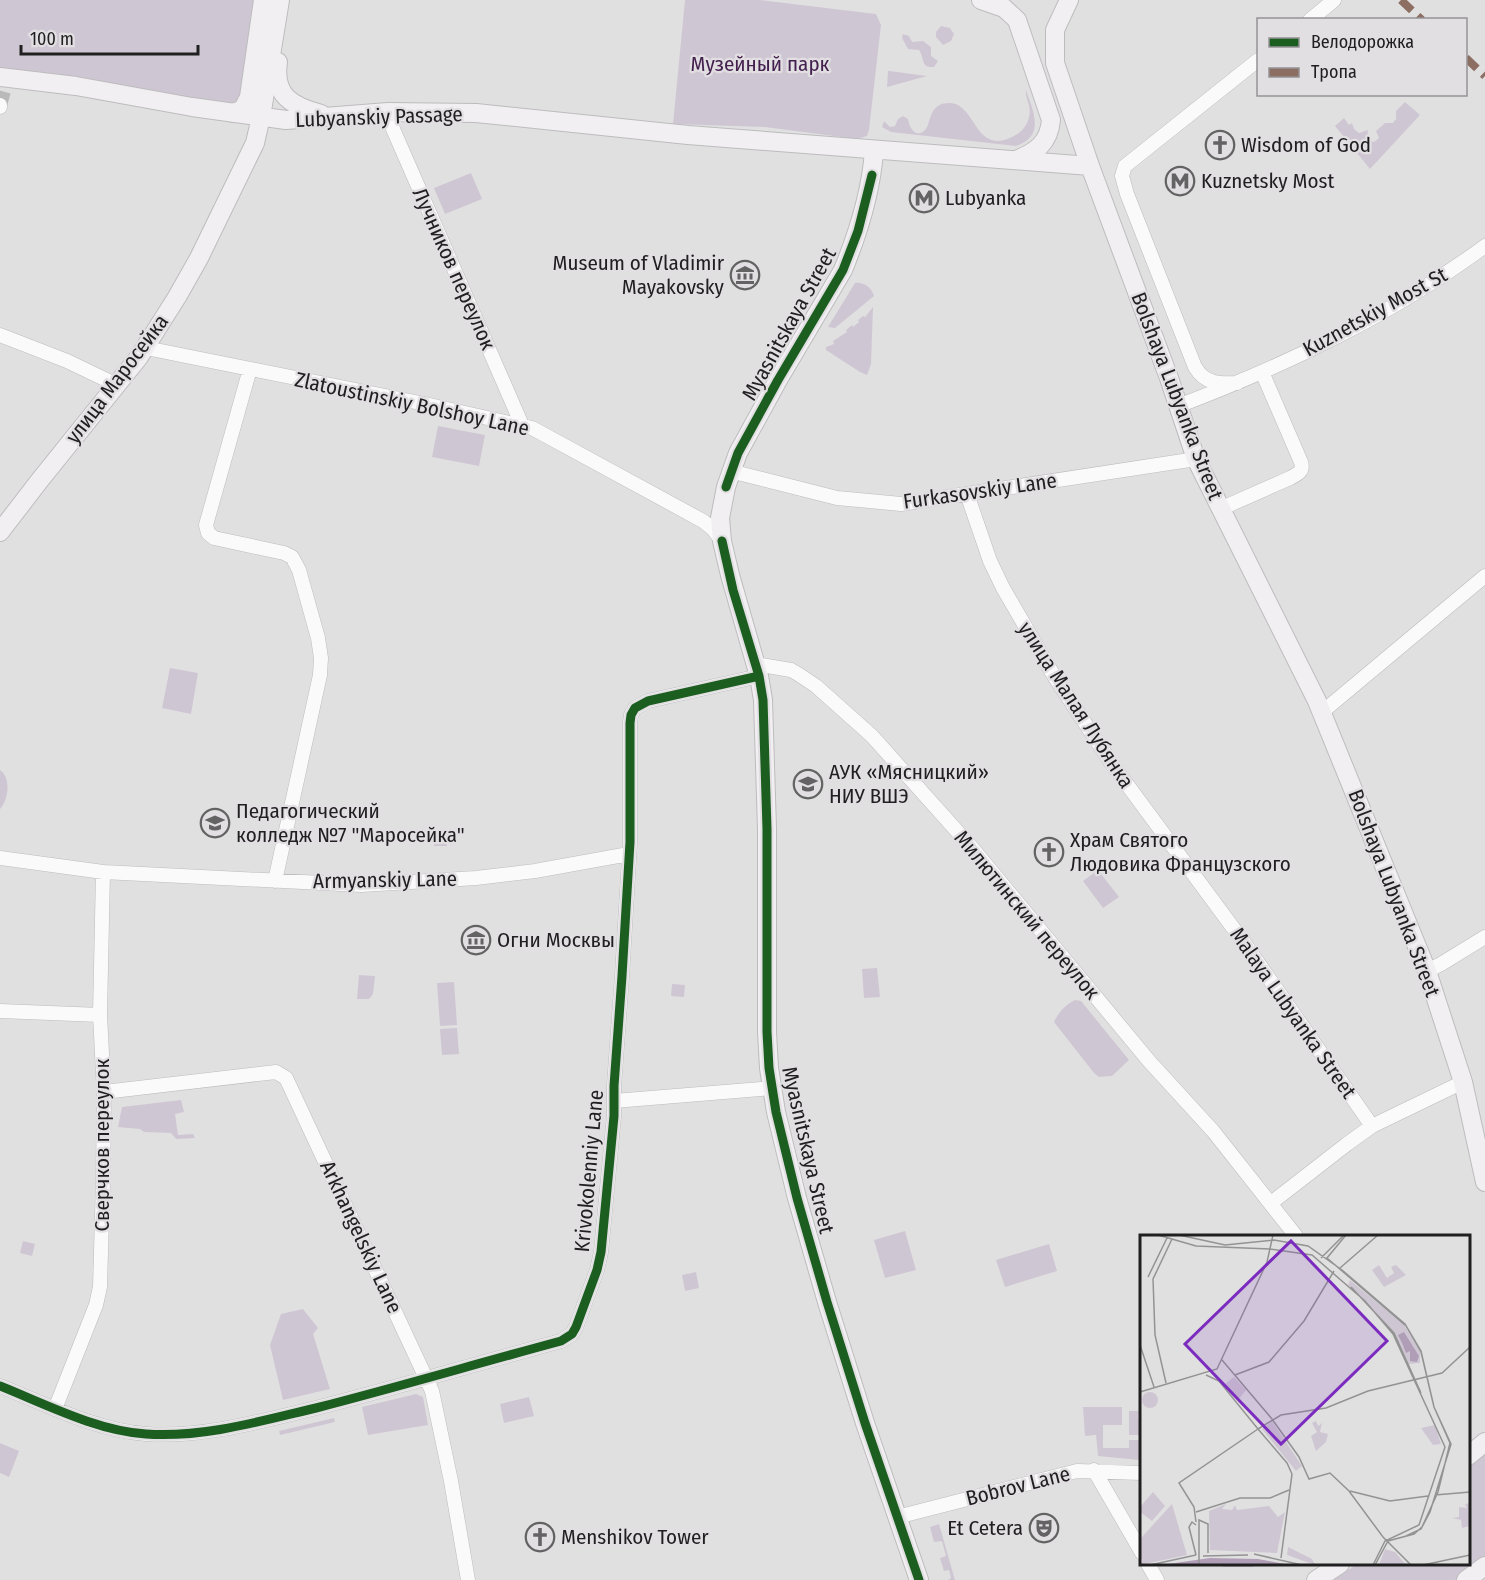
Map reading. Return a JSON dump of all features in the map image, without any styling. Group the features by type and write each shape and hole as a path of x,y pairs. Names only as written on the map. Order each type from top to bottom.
{"main road":[{"path":"233,113 243,109 248,101 263,0"},
{"path":"981,0 1010,11 1017,20 1051,120 1050,131 1041,146 1014,161"},
{"name":"Bolshaya Lubyanka Street","path":"1069,0 1055,30 1055,63 1096,184 1196,459 1322,713 1427,971 1463,1082 1485,1182"},
{"path":"280,5 282,42 276,78 280,90 288,100 301,107 320,113 347,117"},
{"name":"улица Маросейка","path":"0,532 146,348 177,297 224,210 253,148 261,117 280,5"},
{"name":"Lubyanskiy Passage","path":"2,92 76,86 286,120 388,112 476,113 688,135 1090,166"},
{"name":"Myasnitskaya Street","path":"874,151 866,206 843,270 778,380 730,471 721,504 722,541 758,670 763,700 767,817 767,1032 772,1088 797,1198 827,1302 919,1580"},
{"path":"1316,1580 1337,1565"},
{"path":"1466,1580 1485,1566"}],"street":[{"path":"1312,18 1334,0"},
{"path":"1237,383 1212,383 1199,374 1195,367 1123,182 1122,171 1125,166 1257,61"},
{"name":"Лучников переулок","path":"388,112 407,163 522,425"},
{"name":"Kuznetskiy Most St","path":"1178,406 1263,372 1352,329 1401,301 1485,246"},
{"path":"0,335 67,361 117,385"},
{"name":"Zlatoustinskiy Bolshoy Lane","path":"146,348 522,425 538,431 703,521 722,541"},
{"path":"250,369 206,525 208,533 216,538 284,553 292,557 299,570 321,658 320,675 275,881"},
{"path":"1220,509 1298,474 1302,467 1263,372"},
{"name":"Furkasovskiy Lane","path":"730,471 837,498 890,504 1196,459"},
{"name":"Malaya Lubyanka Street","path":"967,494 990,561 1054,676 1112,764 1245,944 1372,1126"},
{"path":"1322,713 1485,576"},
{"name":"Krivokolenniy Lane","path":"426,1378 561,1341 572,1334 594,1279 601,1252 614,1101 629,854 632,715 635,708 648,701 758,670"},
{"name":"Милютинский переулок","path":"758,670 790,670 798,674 816,686 872,736 974,849 1138,1048 1213,1131 1295,1235"},
{"name":"Armyanskiy Lane","path":"0,858 103,872 361,885 476,878 535,871 629,854"},
{"name":"Сверчков переулок","path":"55,1409 98,1301 102,1240 104,1092 100,1015 103,872"},
{"path":"1427,971 1485,937"},
{"path":"0,1011 100,1015"},
{"name":"Arkhangelskiy Lane","path":"104,1092 276,1072 284,1075 432,1391 451,1481 468,1580"},
{"path":"1271,1203 1372,1126 1463,1082"},
{"path":"614,1101 772,1088"},
{"path":"0,1386 55,1409 112,1427 135,1432 192,1433 281,1417 426,1378"},
{"name":"Bobrov Lane","path":"897,1517 1077,1470 1140,1473"},
{"path":"1094,1470 1140,1550"},
{"path":"1149,1565 1157,1580"}],"green space":[{"path":"0,0 259,0 246,92 236,104 0,69"},
{"name":"Музейный парк","path":"685,0 759,0 876,14 881,25 867,136 857,139 765,127 673,124"},
{"path":"941,26 950,28 954,34 951,41 943,45 936,37 936,32"},
{"path":"903,34 909,36 912,42 923,41 931,47 931,56 938,61 934,67 925,64 919,50 908,49 902,38"},
{"path":"889,71 927,76 887,87"},
{"path":"1026,90 1034,114 1034,129 1025,142 1016,146 891,132 882,127 884,121 890,127 895,126 898,119 903,116 908,119 915,133 921,133 927,127 932,113 938,106 951,103 966,112 983,135 990,140 1000,141 1015,135 1027,123 1030,109"},
{"path":"1405,102 1420,115 1370,169 1335,126 1344,118 1349,125 1352,123 1354,129 1359,133 1368,130 1367,140 1374,142 1379,138 1376,131 1385,123 1393,123 1396,119 1396,111"},
{"path":"471,173 482,199 445,214 434,188"},
{"path":"855,283 867,286 874,296 835,328 828,327"},
{"path":"873,307 871,364 867,375 826,350 826,347 834,344 833,341 859,322 858,320 863,316 865,317"},
{"path":"438,426 485,435 479,466 432,457"},
{"path":"170,668 198,673 191,714 162,708"},
{"path":"0,770 4,773 8,788 0,809"},
{"path":"447,832 447,846 434,846 434,833"},
{"path":"1098,870 1119,897 1103,908 1083,881"},
{"path":"877,968 880,997 864,998 862,969"},
{"path":"359,975 375,976 373,994 369,999 357,999"},
{"path":"454,982 457,1025 440,1026 437,983"},
{"path":"672,984 685,985 684,997 671,996"},
{"path":"1075,1000 1081,1001 1129,1060 1112,1076 1099,1077 1094,1073 1054,1022 1063,1009"},
{"path":"457,1028 459,1054 442,1055 440,1029"},
{"path":"181,1100 184,1112 175,1114 178,1135 193,1134 195,1138 176,1139 171,1133 144,1132 140,1129 118,1127 122,1107"},
{"path":"905,1231 916,1270 885,1278 874,1240"},
{"path":"23,1241 35,1244 32,1256 20,1253"},
{"path":"1049,1244 1057,1271 1005,1287 996,1260"},
{"path":"696,1272 699,1288 685,1291 682,1275"},
{"path":"303,1309 318,1328 313,1334 330,1389 283,1400 270,1345 281,1314"},
{"path":"416,1394 423,1397 428,1425 368,1435 362,1407"},
{"path":"529,1397 534,1416 504,1423 500,1404"},
{"path":"1083,1407 1122,1407 1122,1425 1103,1425 1103,1448 1129,1448 1129,1440 1140,1440 1139,1460 1098,1456 1096,1435 1085,1436"},
{"path":"1129,1411 1139,1411 1140,1435 1129,1435"},
{"path":"334,1418 335,1422 280,1435 279,1431"},
{"path":"0,1443 19,1451 9,1477 0,1473"},
{"path":"1485,1452 1485,1558 1455,1580 1334,1580 1356,1565 1470,1565 1470,1467"},
{"path":"939,1524 955,1580 948,1580 951,1578 949,1570 944,1571 940,1558 946,1556 942,1541 934,1542 930,1527"}],"tunnel":[{"path":"0,105 4,91"}],"marked path":[{"path":"1401,0 1420,18"},
{"path":"1467,59 1485,76"}],"cycle path":[{"path":"726,487 738,453 843,270 858,231 872,175"},
{"path":"722,541 733,590 759,676 763,700 767,829 767,1032 769,1068 776,1112 797,1198 827,1302 865,1423 919,1580"},
{"path":"0,1386 72,1416 109,1428 167,1435 210,1431 316,1408 561,1341 572,1334 597,1270 601,1252 614,1116 630,842 631,715 635,708 648,701 759,676"}],"place":[{"name":"Wisdom of God","path":"1220,145"},
{"name":"Kuznetsky Most","path":"1180,181"},
{"name":"Lubyanka","path":"924,198"},
{"name":"Museum of Vladimir Mayakovsky","path":"745,275"},
{"name":"АУК «Мясницкий» НИУ ВШЭ","path":"808,784"},
{"name":"Педагогический колледж №7 \"Маросейка\"","path":"215,823"},
{"name":"Храм Святого Людовика Французского","path":"1049,852"},
{"name":"Огни Москвы","path":"476,940"},
{"name":"Et Cetera","path":"1044,1528"},
{"name":"Menshikov Tower","path":"540,1537"}]}
